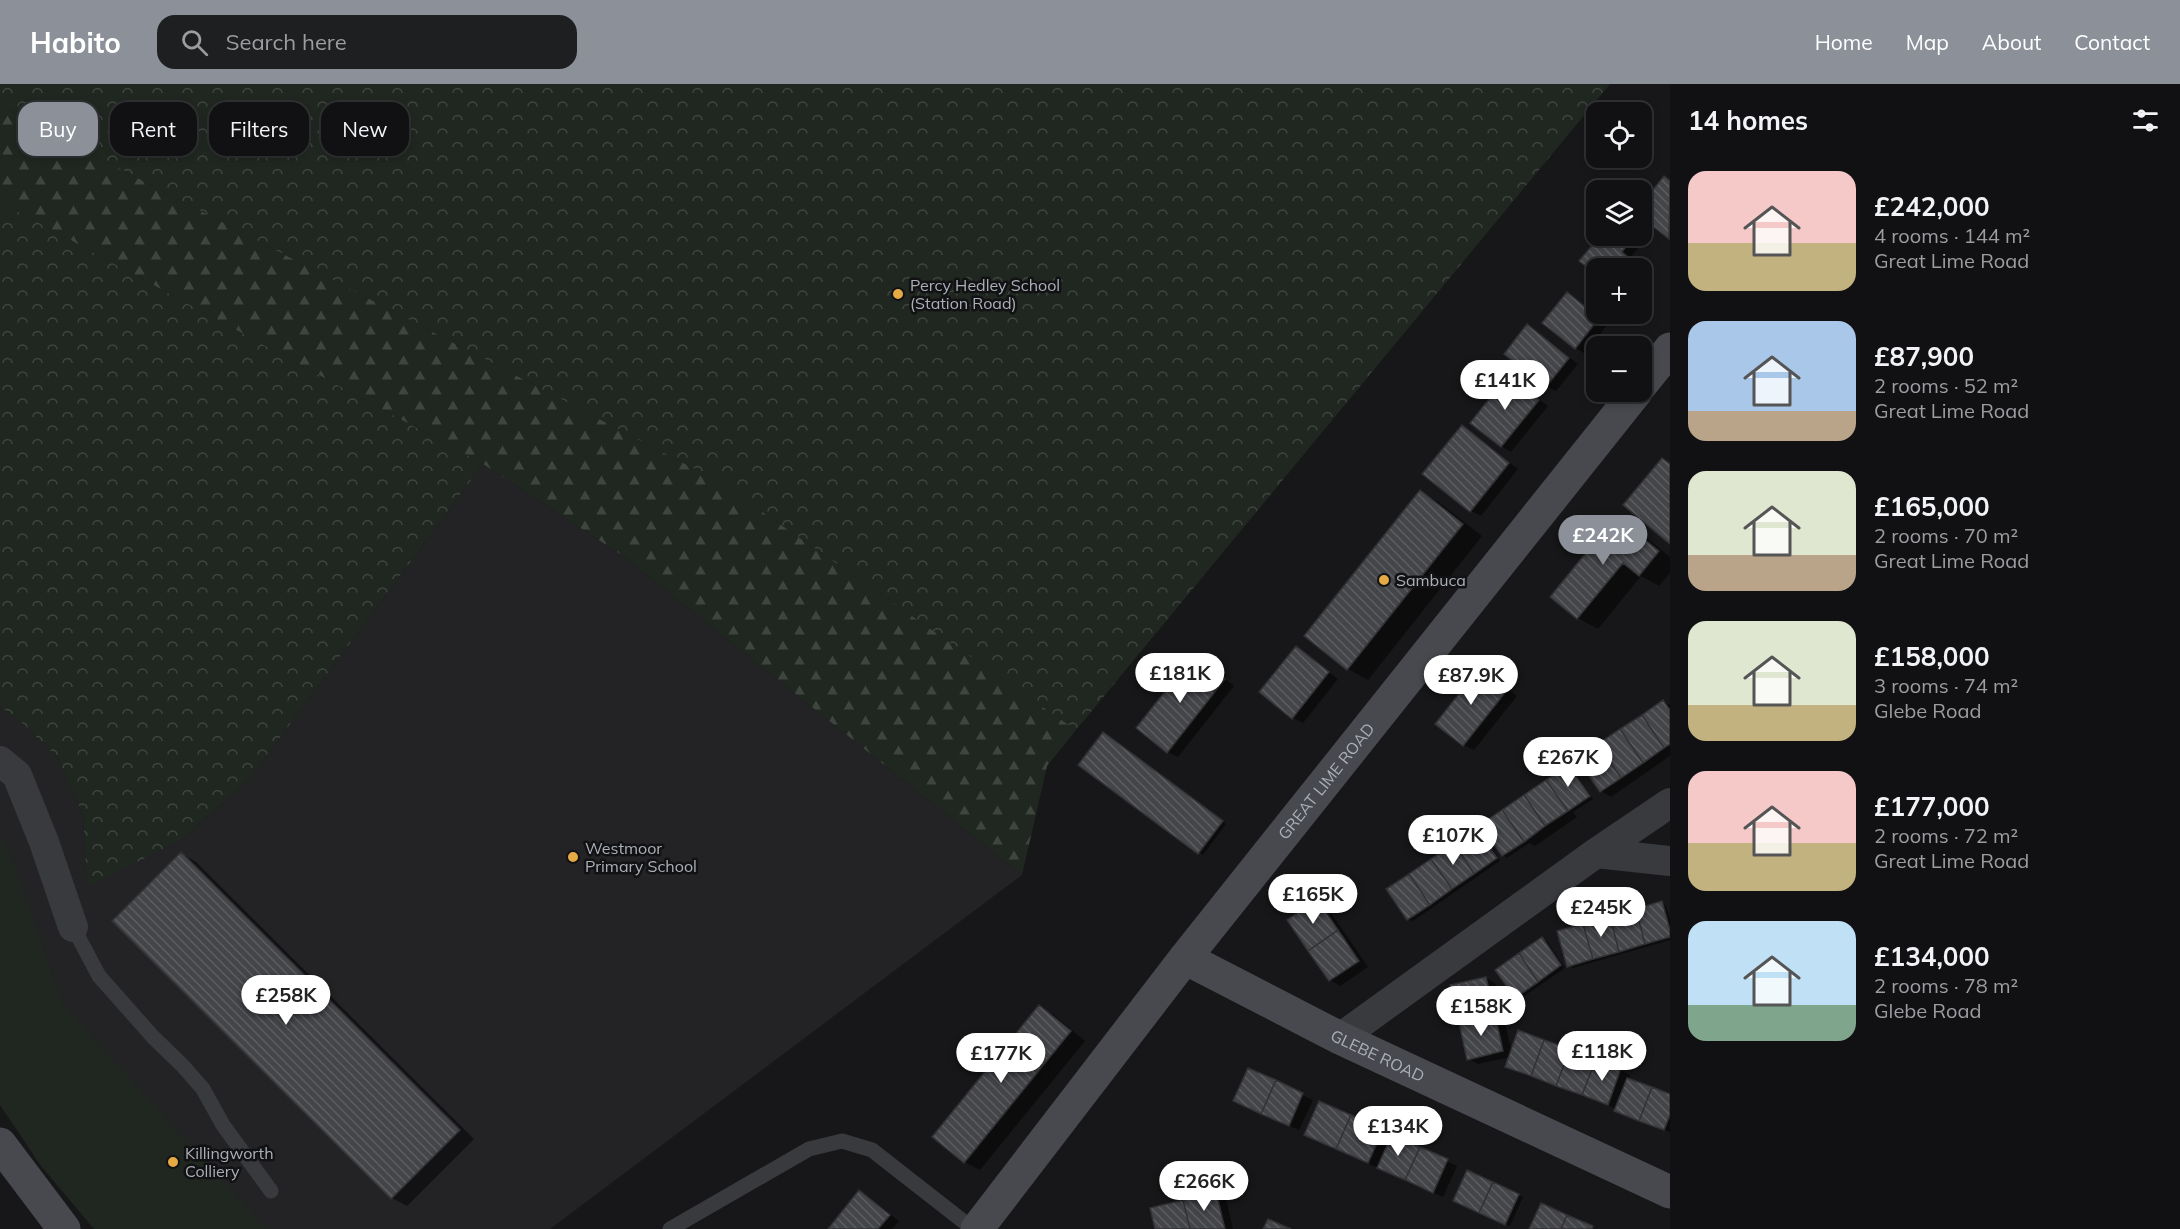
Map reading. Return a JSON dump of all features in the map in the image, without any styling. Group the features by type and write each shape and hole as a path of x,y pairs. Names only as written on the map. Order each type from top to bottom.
{"main road":[{"path":"1652,371 1670,349"},
{"name":"GREAT LIME ROAD","path":"975,1229 1185,958 1628,402"},
{"name":"GLEBE ROAD","path":"1185,958 1340,1038 1670,1192"},
{"path":"0,1143 64,1229"}],"street":[{"path":"0,761 17,775 44,842 73,927"},
{"path":"1340,1038 1596,853 1670,803"},
{"path":"1596,853 1670,861"}],"lane":[{"path":"73,927 99,976 203,1089 223,1125 271,1191"},
{"path":"670,1229 809,1149 842,1141 872,1150 975,1229"}],"shaded area":[{"name":"Westmoor Primary School","path":"483,464 623,556 1022,875 550,1229 208,1229 0,995 0,707 21,722 58,758 83,815 87,886 183,839 250,778"}],"green space":[{"name":"Percy Hedley School (Station Road)","path":"0,84 1610,84 1595,102 1586,102 1586,113 1076,730 718,481 96,156 98,156 98,102 18,102 18,115 0,106"},
{"path":"0,106 18,115 18,156 96,156 718,481 1076,730 1047,766 1022,875 623,556 483,464 4,204 0,207"},
{"path":"4,204 483,464 250,778 183,839 87,887 83,815 58,758 21,722 0,707 0,207"},
{"path":"0,834 7,845 62,1003 266,1229 94,1229 41,1166 0,1105"}],"building":[{"path":"1664,176 1670,181 1669,239 1652,226 1652,191"},
{"path":"1592,246 1626,246 1622,252 1629,258 1586,258 1586,266 1579,261"},
{"path":"1567,292 1586,307 1586,324 1594,324 1575,349 1542,323"},
{"path":"1527,324 1569,358 1546,387 1504,354"},
{"path":"1508,375 1539,400 1501,447 1470,423"},
{"path":"1462,425 1509,463 1470,512 1422,474"},
{"path":"1662,458 1670,464 1670,544 1623,505"},
{"name":"Sambuca","path":"1420,490 1463,524 1347,670 1304,636"},
{"path":"1616,516 1659,551 1639,576 1623,563 1577,619 1550,597"},
{"path":"1296,646 1329,672 1292,719 1259,692"},
{"path":"1194,655 1225,679 1167,753 1136,728"},
{"path":"1480,667 1508,689 1463,746 1435,724"},
{"path":"1663,700 1670,710 1670,744 1664,748 1642,715"},
{"path":"1642,715 1664,748 1643,763 1620,729"},
{"path":"1620,729 1643,763 1621,778 1598,744"},
{"path":"1103,732 1223,821 1198,854 1078,765"},
{"path":"1598,744 1621,778 1600,792 1577,759"},
{"path":"1568,765 1590,796 1568,811 1546,780"},
{"path":"1546,780 1568,811 1545,826 1524,795"},
{"path":"1524,795 1545,826 1524,842 1502,810"},
{"path":"1502,810 1524,842 1502,856 1480,825"},
{"path":"1476,828 1497,858 1474,874 1454,843"},
{"path":"1454,843 1474,874 1452,889 1431,859"},
{"path":"181,852 460,1130 391,1199 112,921"},
{"path":"1431,859 1452,889 1430,905 1409,874"},
{"path":"1409,874 1430,905 1407,920 1386,889"},
{"path":"1317,899 1338,930 1308,951 1287,920"},
{"path":"1662,901 1670,937 1645,944 1636,909"},
{"path":"1636,909 1645,944 1619,952 1610,916"},
{"path":"1610,916 1619,952 1593,959 1583,924"},
{"path":"1583,924 1593,959 1567,967 1557,931"},
{"path":"1338,930 1359,961 1329,981 1308,951"},
{"path":"1542,937 1561,965 1538,982 1519,953"},
{"path":"1519,953 1538,982 1515,998 1495,970"},
{"path":"1486,977 1495,1014 1459,1023 1450,985"},
{"path":"1039,1005 1071,1031 964,1163 932,1137"},
{"path":"1495,1014 1503,1051 1467,1060 1459,1023"},
{"path":"1518,1030 1544,1040 1531,1076 1505,1067"},
{"path":"1544,1040 1570,1049 1556,1086 1531,1076"},
{"path":"1570,1049 1596,1059 1582,1095 1556,1086"},
{"path":"1596,1059 1621,1068 1608,1105 1582,1095"},
{"path":"1248,1068 1276,1080 1261,1114 1233,1101"},
{"path":"1627,1078 1652,1087 1639,1121 1614,1111"},
{"path":"1276,1080 1303,1093 1289,1126 1261,1114"},
{"path":"1652,1087 1670,1094 1670,1115 1664,1130 1639,1121"},
{"path":"1319,1101 1351,1115 1336,1149 1304,1135"},
{"path":"1351,1115 1383,1130 1368,1163 1336,1149"},
{"path":"1392,1134 1420,1147 1405,1180 1377,1168"},
{"path":"1420,1147 1448,1159 1433,1193 1405,1180"},
{"path":"1467,1170 1493,1182 1479,1213 1453,1201"},
{"path":"1493,1182 1519,1194 1505,1225 1479,1213"},
{"path":"859,1190 890,1215 878,1229 828,1229"},
{"path":"1216,1192 1225,1229 1190,1229 1183,1200"},
{"path":"1183,1200 1190,1229 1155,1229 1150,1208"},
{"path":"1541,1203 1567,1215 1561,1229 1529,1229"},
{"path":"1567,1215 1593,1226 1592,1229 1561,1229"},
{"path":"1268,1219 1291,1229 1263,1229"}],"place":[{"name":"Percy Hedley School (Station Road)","path":"898,294"},
{"name":"Sambuca","path":"1384,580"},
{"name":"Westmoor Primary School","path":"573,857"},
{"name":"Killingworth Colliery","path":"173,1162"}]}
